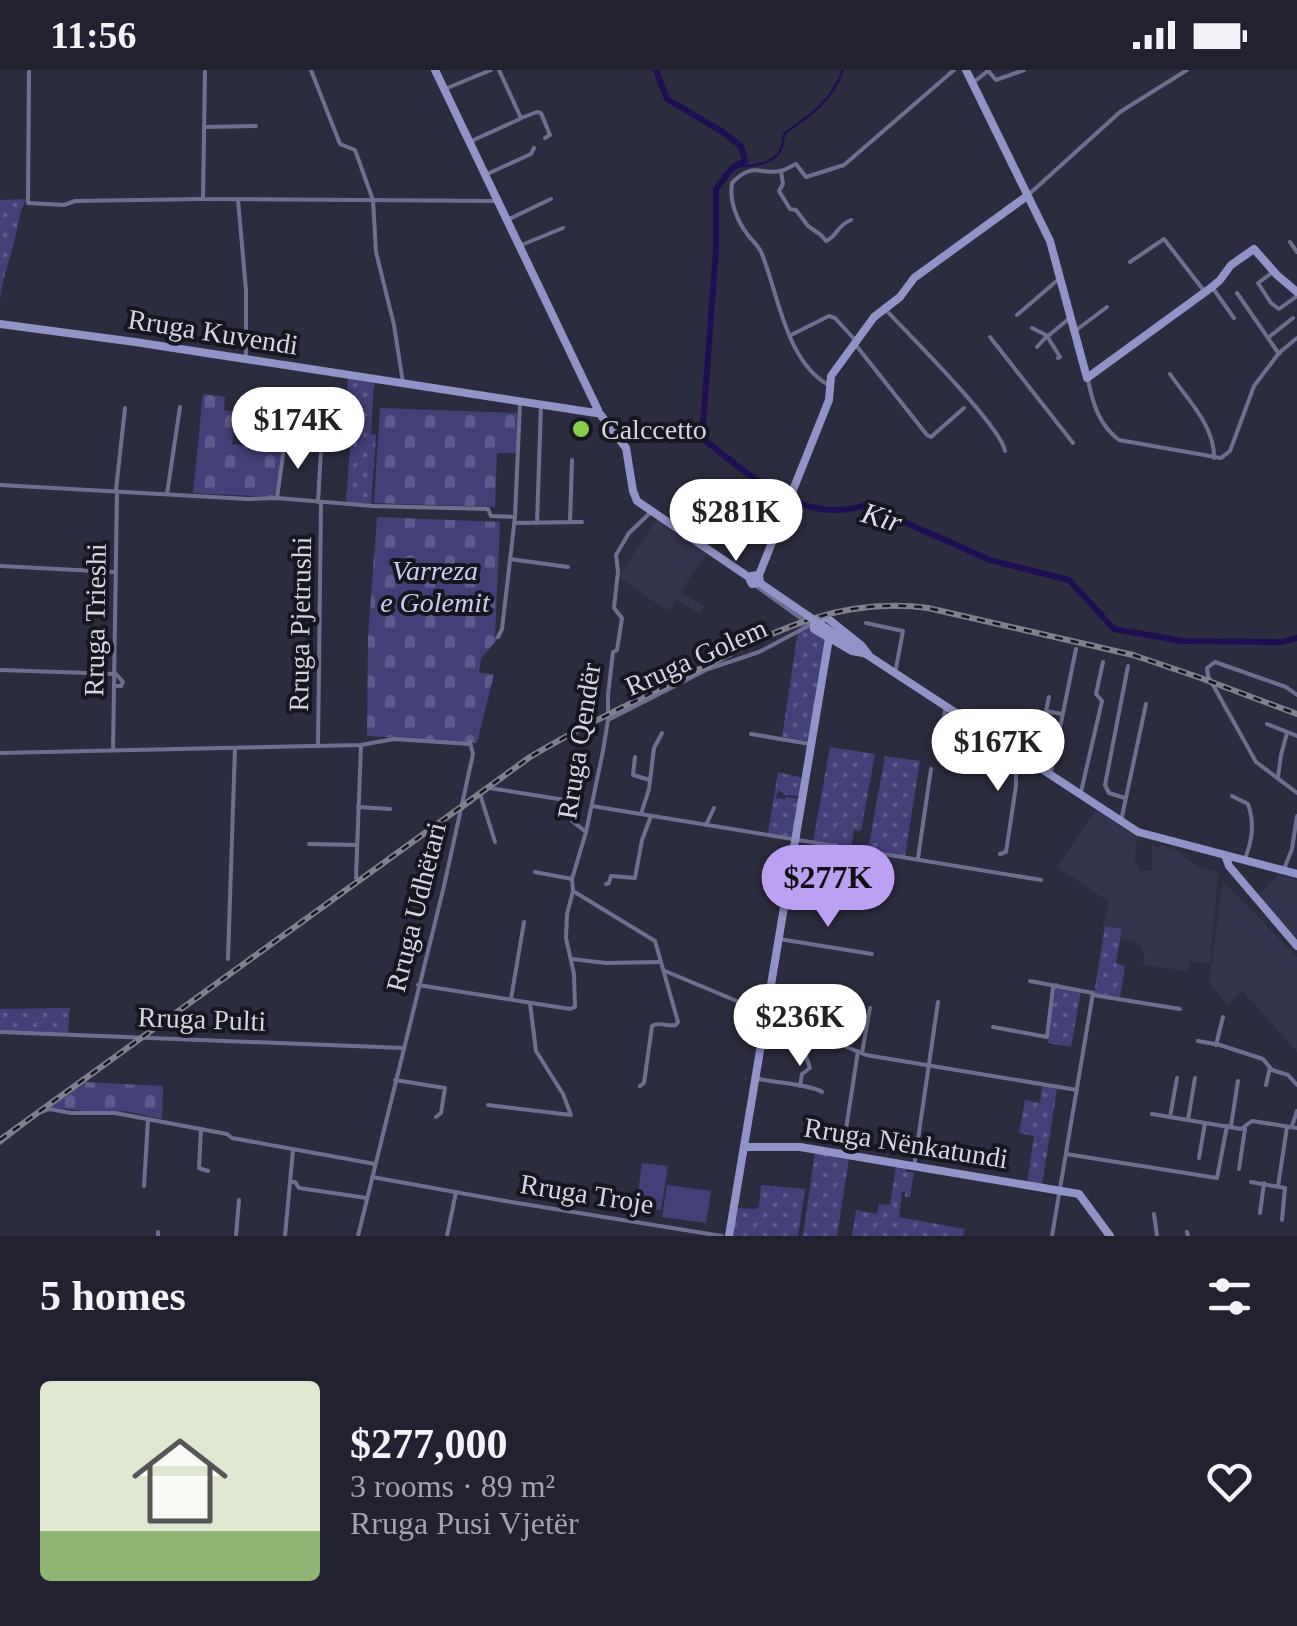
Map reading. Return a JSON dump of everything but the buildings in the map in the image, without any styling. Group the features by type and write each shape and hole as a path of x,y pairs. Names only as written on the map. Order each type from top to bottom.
{"street":[{"path":"29,70 28,202 64,205 75,201 203,199 498,200"},
{"path":"203,199 204,70"},
{"path":"312,70 340,144 355,150 373,200 376,252 394,325 403,385"},
{"path":"434,70 598,412 628,453 635,496 651,511 757,578 828,638 852,652 868,654"},
{"path":"444,90 492,70"},
{"path":"499,70 521,118"},
{"path":"830,386 803,363 772,288 763,254 743,228 731,192 732,183 743,173 758,170 781,172 796,164 806,177 844,164 954,70"},
{"path":"966,70 1050,240 1098,416 1119,440 1224,458 1254,386 1297,338"},
{"path":"971,84 989,71 996,80 1024,70"},
{"path":"757,578 829,400 835,370 874,317 909,288 914,278 1027,196 1120,112 1188,70"},
{"path":"469,142 537,112 550,135 545,138"},
{"path":"204,127 256,126"},
{"path":"485,175 532,154 534,148"},
{"path":"781,172 783,184 779,191 790,209 798,212 826,241 839,226 851,220"},
{"path":"507,220 551,199"},
{"path":"238,200 246,290 246,360"},
{"path":"519,246 563,228"},
{"path":"1130,262 1164,239 1234,318"},
{"path":"1290,242 1297,252"},
{"path":"1088,378 1208,290 1254,249 1297,294 1279,309 1258,283 1274,272"},
{"path":"1016,315 1060,278"},
{"path":"1236,293 1279,354"},
{"path":"1074,331 1107,306"},
{"path":"884,309 963,394 1002,440 1005,450"},
{"path":"790,335 829,316 835,318 931,436 964,408"},
{"path":"1037,348 1070,317"},
{"path":"1269,337 1293,318"},
{"name":"Rruga Kuvendi","path":"0,324 598,412"},
{"path":"1032,328 1047,336 1058,358"},
{"path":"990,337 1072,443"},
{"path":"1170,374 1211,433 1214,458"},
{"path":"498,637 514,520 520,402"},
{"path":"537,523 542,405"},
{"path":"168,494 180,406"},
{"name":"Rruga Trieshi","path":"113,750 116,490 125,408"},
{"name":"Rruga Pjetrushi","path":"318,746 322,432"},
{"path":"277,498 285,441"},
{"path":"570,522 572,460"},
{"path":"0,485 488,509 491,516 514,520 582,522"},
{"name":"Rruga Qendër","path":"418,985 575,1007 572,960 565,930 572,878 592,806 608,720 610,671 622,618 614,608 618,571 615,558 629,533 651,511"},
{"path":"510,559 568,568"},
{"path":"0,566 115,572"},
{"path":"757,578 803,620 868,654 1120,822 1144,835 1297,874"},
{"path":"801,629 803,620"},
{"path":"866,623 904,631 895,672"},
{"name":"Rruga Golem","path":"608,720 708,669 759,652 814,625"},
{"path":"725,1236 744,1147 828,638"},
{"path":"1050,776 1076,649"},
{"path":"1080,796 1102,701 1096,694 1102,662"},
{"path":"1297,695 1286,687 1231,667 1209,664 1207,672 1256,762 1297,794"},
{"path":"1126,798 1109,793 1106,785 1128,666"},
{"path":"0,670 118,674 123,682 117,686"},
{"path":"1212,682 1297,714"},
{"path":"1049,697 1046,711 1064,714"},
{"path":"1120,822 1146,704"},
{"path":"937,754 946,706"},
{"path":"949,760 957,714"},
{"path":"962,762 969,722"},
{"path":"1266,724 1297,736"},
{"path":"641,814 655,745 662,733"},
{"path":"1278,778 1280,755 1288,733"},
{"path":"751,734 811,744"},
{"name":"Rruga Pjetrushi","path":"0,752 361,745 394,739 470,743"},
{"name":"Rruga Udhëtari","path":"358,1236 473,754 470,743"},
{"path":"356,878 361,745"},
{"path":"228,959 235,748"},
{"path":"635,757 633,775 650,780"},
{"path":"1000,854 1006,852 1016,777 1024,758"},
{"path":"916,860 931,768"},
{"path":"460,810 489,788 565,800 572,821 586,832"},
{"path":"480,794 495,842"},
{"path":"1232,796 1248,804 1253,821 1244,860"},
{"path":"592,806 1040,880"},
{"path":"358,807 390,809"},
{"path":"706,825 714,808"},
{"path":"606,884 611,876 635,878 651,816"},
{"path":"1283,870 1292,850 1297,816"},
{"path":"308,844 357,845"},
{"path":"1226,855 1229,866 1297,946"},
{"path":"535,872 572,878"},
{"path":"573,891 655,941 678,1022 676,1026 652,1026 644,1084 640,1086"},
{"path":"512,999 524,922"},
{"path":"778,939 872,954"},
{"path":"572,960 661,962"},
{"path":"665,971 871,1056 1076,1090"},
{"path":"1030,981 1180,1010"},
{"path":"784,1020 787,996 794,988 830,986 835,994 841,994"},
{"path":"993,1026 1047,1037 1056,986"},
{"path":"1052,1236 1093,994"},
{"path":"805,1002 813,1032"},
{"path":"914,1167 938,1002"},
{"path":"488,1105 571,1115 536,1051 530,1003"},
{"path":"842,1155 870,1008"},
{"path":"1216,1045 1223,1017"},
{"path":"794,1025 810,1068 802,1074 800,1086"},
{"name":"Rruga Pulti","path":"0,1032 403,1048"},
{"path":"1198,1040 1263,1059 1297,1085"},
{"path":"1266,1085 1270,1068"},
{"path":"755,1078 822,1092"},
{"path":"1170,1116 1177,1078"},
{"path":"1188,1120 1195,1078"},
{"path":"395,1080 446,1088 441,1113 436,1116"},
{"path":"1066,1154 1217,1178 1238,1081"},
{"path":"0,1143 50,1108 114,1113 375,1164"},
{"path":"1278,1186 1297,1111"},
{"path":"1152,1114 1245,1128"},
{"path":"144,1186 148,1119"},
{"path":"1239,1169 1245,1128 1252,1121 1292,1127"},
{"path":"1199,1158 1206,1123"},
{"path":"202,1130 200,1168 208,1171"},
{"name":"Rruga Nënkatundi","path":"744,1147 794,1146 1060,1191"},
{"path":"285,1236 292,1150"},
{"name":"Rruga Troje","path":"372,1177 725,1236"},
{"path":"290,1182 299,1188 367,1198"},
{"path":"1252,1182 1286,1190 1282,1220"},
{"path":"1260,1213 1264,1184"},
{"path":"446,1236 456,1191"},
{"path":"1060,1191 1082,1197 1110,1236"},
{"path":"236,1236 239,1200"},
{"path":"1154,1214 1157,1236"}],"shaded area":[{"path":"657,519 707,552 680,592 704,606 700,613 676,600 668,611 618,577"},
{"path":"1096,810 1137,838 1135,862 1140,871 1152,871 1152,843 1157,848 1161,845 1176,850 1197,866 1218,872 1210,964 1190,961 1188,971 1143,965 1142,946 1121,939 1122,929 1103,926 1109,902 1057,867"},
{"path":"1279,875 1297,880 1297,939 1258,895"},
{"path":"1223,881 1297,957 1297,1052 1243,991 1227,1005 1209,982"}],"green space":[{"path":"26,199 3,281 0,302 0,200"},
{"path":"348,377 374,382 371,434 376,435 371,504 346,503 351,432 344,430"},
{"path":"203,394 225,397 224,410 237,412 232,444 283,450 275,497 193,493"},
{"name":"Varreza e Golemit","path":"380,408 517,413 516,453 497,453 495,507 374,503"},
{"name":"Varreza e Golemit","path":"377,517 500,522 495,636 499,637 481,659 479,673 494,674 477,743 367,736 368,637"},
{"path":"804,622 825,638 808,741 782,737 798,631"},
{"path":"830,747 875,754 861,831 854,830 851,847 813,842"},
{"path":"885,756 920,761 905,856 868,850"},
{"path":"778,772 803,778 800,796 778,790 776,798 800,799 793,837 768,833"},
{"path":"1105,926 1122,929 1116,963 1125,966 1120,997 1094,994"},
{"path":"1055,987 1081,991 1071,1047 1048,1043"},
{"path":"70,1008 68,1033 0,1031 0,1009"},
{"path":"83,1082 163,1086 162,1119 125,1111 47,1107"},
{"path":"1042,1086 1057,1089 1042,1185 1027,1183 1034,1136 1019,1133 1025,1100 1040,1103"},
{"path":"815,1152 849,1158 837,1236 803,1236"},
{"path":"642,1163 668,1166 661,1210 636,1206"},
{"path":"896,1166 914,1172 910,1197 902,1192 899,1217 964,1229 963,1236 852,1236 856,1210 877,1214 879,1204 890,1205"},
{"path":"667,1185 711,1191 706,1223 662,1217"},
{"path":"761,1185 805,1189 798,1236 732,1236 737,1208 759,1207"}],"waterway":[{"name":"Kir","path":"656,70 667,99 741,146 745,161 732,168 716,189 716,249 702,438 758,481 798,503 843,510 866,505 990,560 1069,580 1114,629 1182,641 1282,642 1297,638"},
{"path":"736,166 774,158 785,133 827,99 843,70"}],"railway":[{"path":"0,1140 530,757 619,709 796,624 858,608 928,608 1133,655 1297,714"}],"place":[{"name":"Calccetto","path":"581,429"}]}
